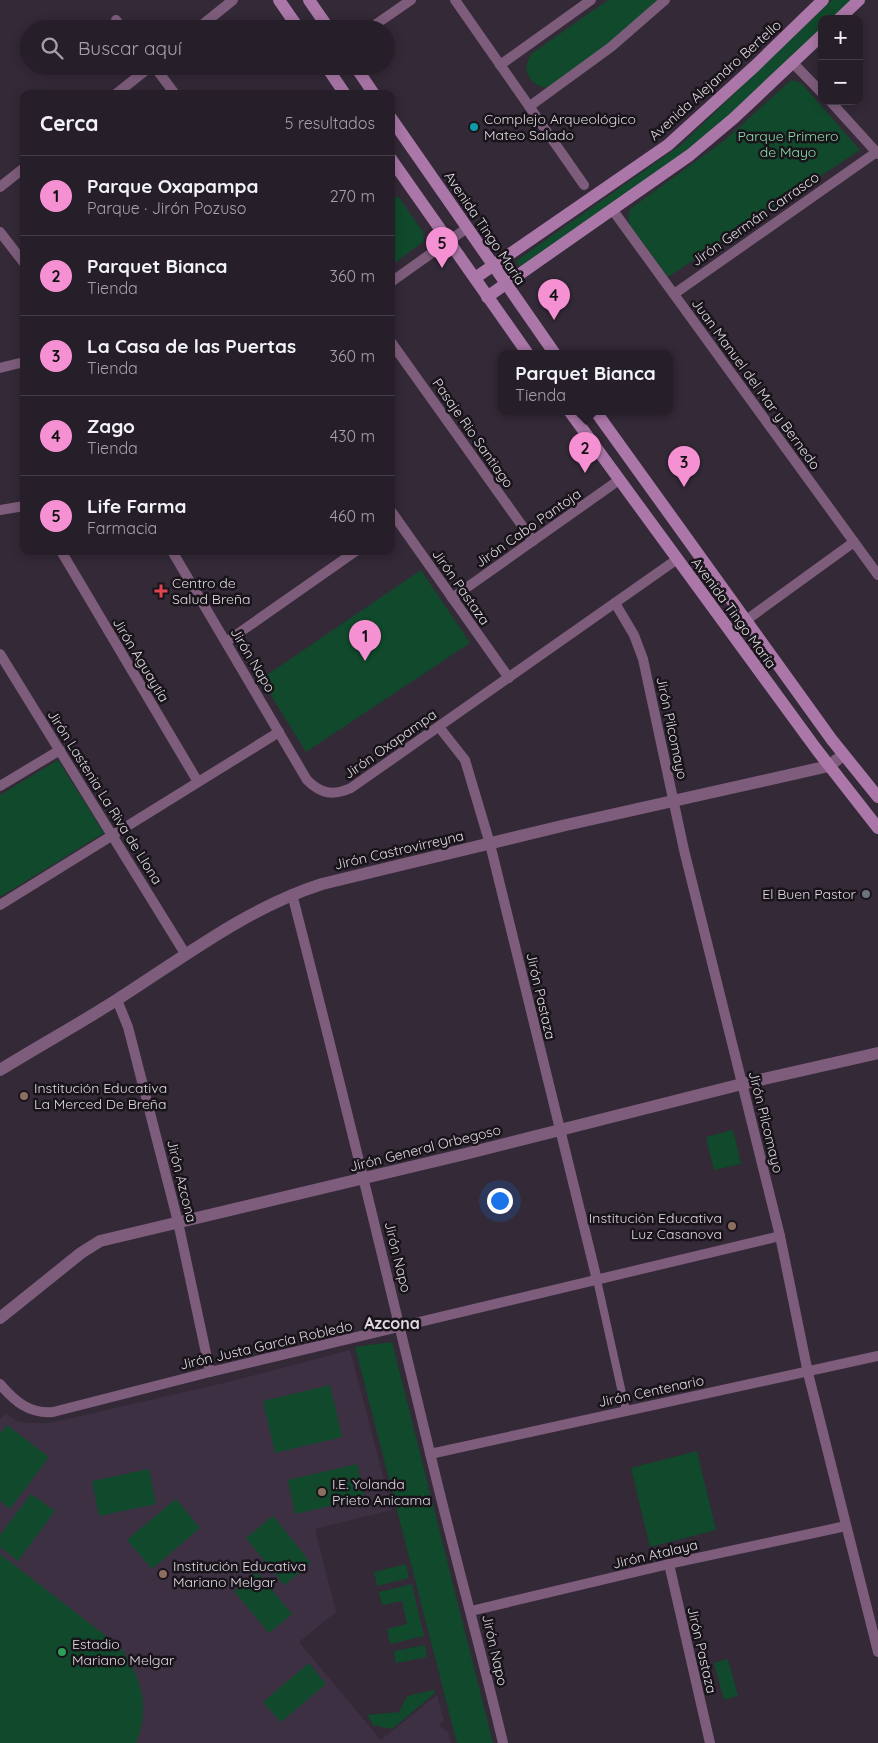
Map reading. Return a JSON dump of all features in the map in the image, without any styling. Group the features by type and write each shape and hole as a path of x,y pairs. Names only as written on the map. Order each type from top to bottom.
{"main road":[{"path":"279,0 293,20"},
{"path":"309,0 323,20"},
{"name":"Avenida Alejandro Bertello","path":"474,278 668,145 755,66 823,0"},
{"path":"843,15 859,0"},
{"path":"487,297 714,136 818,40"},
{"path":"332,75 342,90"},
{"path":"361,75 371,90"},
{"name":"Avenida Tingo María","path":"395,124 552,350"},
{"path":"395,165 525,350"},
{"name":"Avenida Tingo María","path":"572,415 676,560 829,766 878,828"},
{"name":"Avenida Tingo María","path":"598,415 745,621 844,755 878,797"}],"street":[{"path":"208,20 233,0"},
{"path":"382,20 411,0"},
{"path":"455,0 584,185"},
{"path":"500,65 591,0"},
{"path":"530,106 612,48 665,0"},
{"path":"793,63 818,88"},
{"path":"121,90 140,75"},
{"path":"159,75 172,90"},
{"path":"834,105 877,152"},
{"name":"Jirón Germán Carrasco","path":"674,294 877,152"},
{"path":"0,187 20,171"},
{"name":"Juan Manuel del Mar y Bernedo","path":"612,209 878,575"},
{"path":"395,279 467,228"},
{"path":"0,232 20,258"},
{"name":"Pasaje Rio Santiago","path":"395,348 533,541"},
{"path":"0,368 20,363"},
{"name":"Jirón Cabo Pantoja","path":"452,598 619,480"},
{"path":"0,510 20,507"},
{"name":"Jirón Pastaza","path":"395,524 452,598 509,678"},
{"path":"745,621 854,542"},
{"name":"Jirón Aguaytía","path":"63,555 198,782"},
{"name":"Jirón Napo","path":"176,555 279,732"},
{"path":"226,642 350,555"},
{"name":"Jirón Oxapampa","path":"279,732 307,780 315,788 328,794 339,794 351,788 439,727 676,560"},
{"name":"Jirón Pilcomayo","path":"616,603 634,635 643,659 684,850 780,1236 808,1373 878,1652"},
{"name":"Jirón Lastenia La Riva de Llona","path":"0,654 186,954"},
{"name":"Jirón Pastaza","path":"439,727 465,760 490,844 597,1280"},
{"path":"0,905 279,732"},
{"path":"0,786 60,750"},
{"name":"Jirón Castrovirreyna","path":"0,1070 117,1000 186,954 258,910 292,894 322,884 829,766 844,755"},
{"name":"Jirón Napo","path":"292,894 503,1743"},
{"name":"Jirón Azcona","path":"117,1000 128,1027 178,1222 210,1372"},
{"name":"Jirón General Orbegoso","path":"0,1318 81,1252 100,1242 560,1131 742,1084 878,1053"},
{"name":"Jirón Justa García Robledo","path":"0,1384 19,1404 30,1410 41,1413 53,1412 210,1372 780,1236"},
{"path":"597,1280 626,1411"},
{"name":"Jirón Centenario","path":"430,1454 808,1373 878,1356"},
{"name":"Jirón Atalaya","path":"471,1611 669,1564 846,1526"},
{"name":"Jirón Pastaza","path":"669,1564 710,1743"}],"shaded area":[{"name":"Institución Educativa Mariano Melgar","path":"350,1350 392,1510 315,1529 336,1612 299,1642 381,1740 437,1695 444,1721 439,1725 448,1732 451,1743 0,1743 0,1419 6,1414 17,1421 50,1423 228,1382"}],"green space":[{"path":"608,0 658,0 627,29 548,88 533,82 528,75 526,66 531,54"},
{"path":"832,0 854,0 838,15 818,15 818,35 730,119 521,269 516,261 682,144"},
{"name":"Parque Primero de Mayo","path":"790,81 797,81 803,85 818,102 818,105 821,105 860,150 668,277 630,225 628,218 630,209 725,140"},
{"path":"398,196 423,232 424,241 395,263 395,198"},
{"path":"421,570 470,643 306,752 261,679"},
{"path":"58,760 104,833 0,897 0,795"},
{"path":"733,1130 741,1164 714,1170 706,1137"},
{"path":"392,1342 493,1743 457,1743 355,1347"},
{"path":"330,1385 342,1437 275,1453 263,1401"},
{"path":"7,1425 49,1457 10,1509 0,1501 0,1434"},
{"path":"697,1451 716,1530 650,1547 631,1468"},
{"path":"357,1464 365,1498 295,1514 288,1480"},
{"path":"149,1469 156,1504 99,1516 92,1481"},
{"path":"31,1494 55,1511 18,1561 0,1547 0,1535"},
{"path":"176,1499 200,1528 152,1569 127,1540"},
{"path":"273,1516 311,1563 284,1585 246,1538"},
{"name":"Estadio Mariano Melgar","path":"0,1554 119,1646 127,1657 138,1680 143,1705 143,1717 136,1743 0,1743"},
{"path":"406,1564 409,1578 377,1586 374,1572"},
{"path":"257,1572 292,1614 269,1633 234,1591"},
{"path":"412,1584 424,1636 390,1644 387,1629 407,1624 402,1601 382,1605 379,1592"},
{"path":"425,1645 427,1657 396,1663 394,1651"},
{"path":"728,1659 738,1696 724,1700 714,1663"},
{"path":"309,1663 326,1684 281,1722 263,1702"},
{"path":"434,1690 435,1693 392,1729 373,1725 367,1715 399,1712 407,1696"}],"place":[{"name":"Complejo Arqueológico Mateo Salado","path":"474,127"},
{"name":"Life Farma","path":"442,268"},
{"name":"Zago","path":"554,320"},
{"name":"Parquet Bianca","path":"585,473"},
{"name":"La Casa de las Puertas","path":"684,487"},
{"name":"Centro de Salud Breña","path":"161,591"},
{"name":"Parque Oxapampa","path":"365,661"},
{"name":"El Buen Pastor","path":"866,894"},
{"name":"Institución Educativa La Merced De Breña","path":"24,1096"},
{"name":"Institución Educativa Luz Casanova","path":"732,1226"},
{"name":"I.E. Yolanda Prieto Anicama","path":"322,1492"},
{"name":"Institución Educativa Mariano Melgar","path":"163,1574"},
{"name":"Estadio Mariano Melgar","path":"62,1652"}],"district":[{"name":"Azcona","path":"392,1323"}]}
